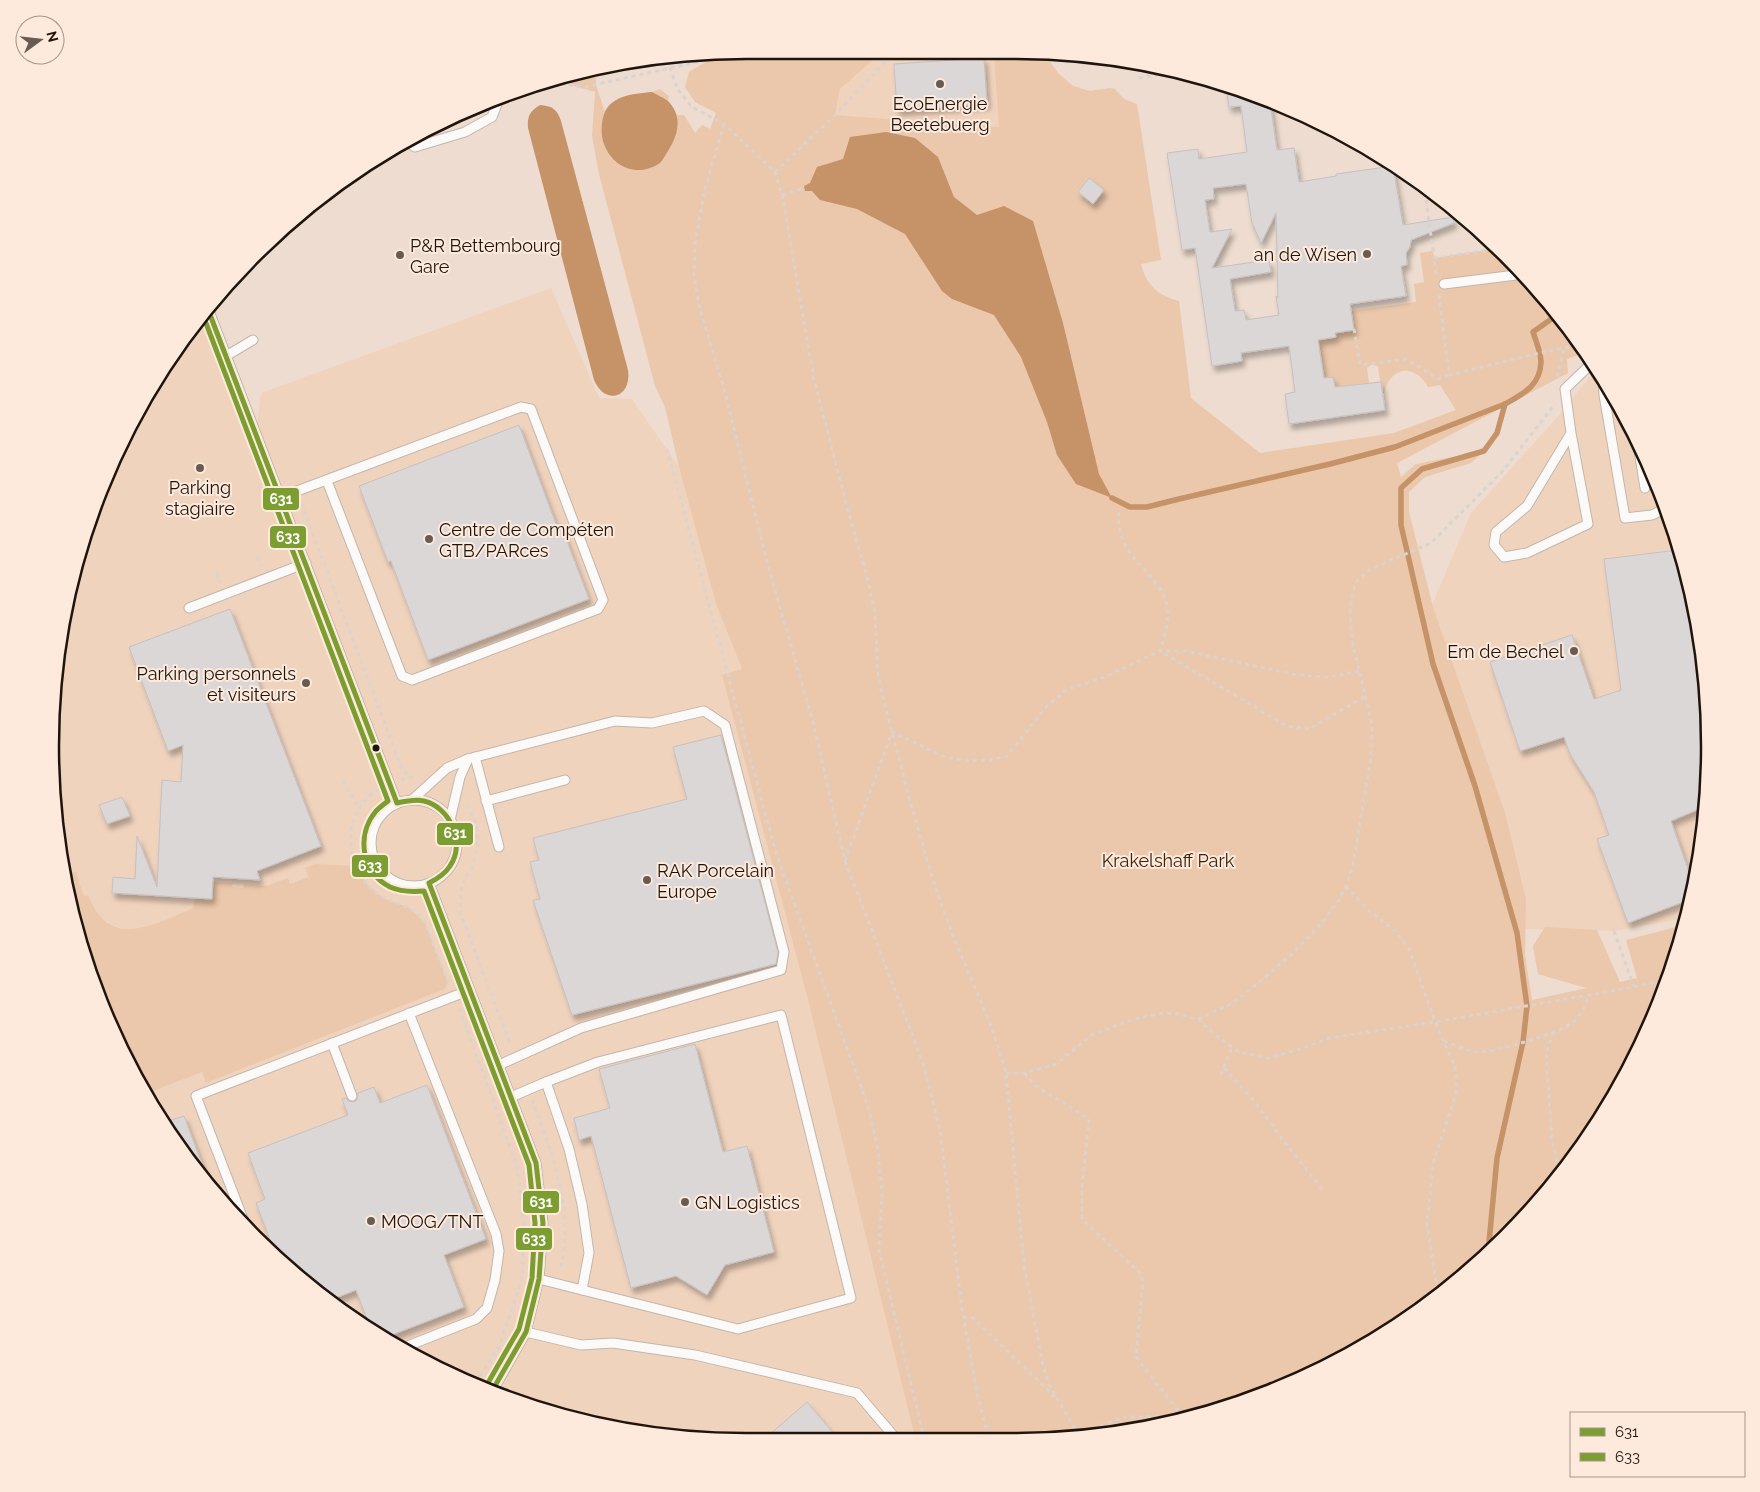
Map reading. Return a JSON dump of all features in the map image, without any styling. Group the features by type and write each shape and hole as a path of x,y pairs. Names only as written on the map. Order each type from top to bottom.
{"lane":[{"path":"412,146 414,148 465,132 492,117 497,106"},
{"path":"1444,284 1514,275"},
{"path":"211,316 397,803"},
{"path":"226,356 253,340"},
{"path":"1571,433 1527,506 1496,532 1494,545 1504,557 1526,553 1588,524 1565,389 1587,368"},
{"path":"1604,394 1625,518 1652,515 1660,511"},
{"path":"281,497 521,406 531,409 603,600 598,609 589,613 412,680 402,676 326,481"},
{"path":"1642,467 1645,488"},
{"path":"189,608 306,563"},
{"path":"412,800 448,768 472,758 615,721 652,723 704,711 725,725 784,952 781,970 581,1028 499,1065"},
{"path":"472,758 499,847"},
{"path":"450,820 460,777 472,758"},
{"path":"486,801 565,780"},
{"path":"412,800 427,802 440,809 450,820 456,834 456,849 451,864 442,875 429,883 416,886 390,879 381,870 374,858 371,846 372,832 377,820 386,810 397,803 412,800"},
{"path":"429,883 536,1163 543,1223 539,1279 526,1332 496,1386"},
{"path":"240,1210 196,1096 470,990"},
{"path":"409,1013 496,1234 499,1251 495,1280 487,1308 476,1319 411,1346"},
{"path":"511,1097 598,1062 781,1015 851,1298 738,1329 539,1279"},
{"path":"332,1043 352,1096"},
{"path":"546,1082 569,1149 582,1204 589,1253 582,1290"},
{"path":"526,1332 581,1345 613,1343 695,1354 857,1393 890,1433"}],"path":[{"path":"775,172 835,115 887,59"},
{"path":"561,84 584,87 707,60"},
{"path":"668,64 678,90 692,107 724,124 775,172 782,196 814,380 867,576 874,614 878,674 883,699 925,856 949,926 1000,1048 1006,1073 1024,1265 1043,1366 1057,1399 1075,1430"},
{"path":"1139,78 1161,75"},
{"path":"724,124 704,193 695,244 694,275 699,305 724,389 769,569 813,722 845,862 923,1063 940,1130 963,1317 977,1394 988,1433"},
{"path":"782,196 804,188"},
{"path":"1426,196 1434,258"},
{"path":"1354,330 1360,366 1407,359 1438,379 1449,376"},
{"path":"1458,373 1572,346"},
{"path":"1198,1019 1229,1006 1291,955 1321,924 1339,900 1346,886 1353,864 1371,758 1372,725 1352,640 1350,615 1352,594 1357,581 1369,570 1429,544 1502,472 1552,407"},
{"path":"667,449 776,853 868,1106 878,1149 882,1192 880,1250 923,1433"},
{"path":"297,491 402,770 411,777"},
{"path":"1118,512 1118,522 1124,544 1139,566 1160,588 1167,607 1167,626 1160,651"},
{"path":"892,732 945,757 968,761 990,760 1007,756 1047,706 1068,689 1100,678 1160,651 1186,651 1297,675 1330,677 1359,671"},
{"path":"1160,651 1288,726 1309,729 1366,696"},
{"path":"845,862 892,732"},
{"path":"343,782 359,809"},
{"path":"389,782 372,793 359,809 351,828 350,849 356,869 368,886 385,899 408,907 425,923 517,1166 524,1224 522,1278 500,1344 478,1379"},
{"path":"1346,886 1367,909 1396,932 1409,949 1435,1022 1455,1067 1456,1091 1433,1163 1427,1224 1437,1287"},
{"path":"1614,931 1634,987"},
{"path":"1006,1073 1024,1073 1056,1064 1093,1034 1134,1019 1163,1013 1198,1019 1239,1052 1269,1058 1330,1038 1435,1022 1659,982"},
{"path":"1444,1041 1476,1052 1494,1050 1546,1035 1566,1027 1581,1014 1588,1003 1588,994"},
{"path":"1554,1032 1546,1053 1552,1140 1558,1165"},
{"path":"1221,1076 1232,1047"},
{"path":"1224,1068 1255,1102 1322,1190"},
{"path":"1024,1073 1033,1084 1089,1119 1082,1186 1082,1218 1140,1273 1143,1280 1136,1357 1180,1413"},
{"path":"963,1317 973,1318 1057,1399"},
{"path":"1096,1428 1124,1417 1164,1416"}],"shaded area":[{"path":"874,59 994,59 1000,127 835,115 840,89"},
{"path":"652,92 669,102 673,108 677,120 676,133 660,163 643,170 627,168 613,159 604,144 602,137 603,118 606,110 616,100 629,95"},
{"path":"540,105 554,109 561,121 628,370 626,387 617,395 611,396 605,393 594,380 528,128 530,114"},
{"path":"886,132 915,138 938,157 954,197 977,215 1004,206 1033,221 1063,323 1099,474 1112,498 1076,484 1057,455 1047,422 1021,357 994,315 952,299 942,291 905,234 857,209 820,200 812,191 805,191 804,186 810,183 817,167 843,159 850,137"},
{"path":"551,288 599,398 632,399 679,467 716,604 742,670 722,675 807,996 914,1433 701,1432 656,1427 568,1410 525,1397 483,1381 402,1341 364,1317 293,1263 229,1199 175,1128 152,1092 202,1072 206,1083 445,989 408,907 385,899 368,886 355,866 309,877 290,884 287,878 266,886 244,884 244,888 232,887 233,884 212,899 195,898 193,908 150,927 138,930 124,929 112,925 101,918 93,907 88,895 84,896 76,872 71,872 60,791 60,701 72,612 82,568 95,525 111,483 151,402 175,364 211,316 256,432 261,393"},
{"name":"Em de Bechel","path":"1592,374 1609,402 1630,442 1649,483 1665,525 1678,568 1688,612 1700,701 1700,791 1688,880 1679,919 1614,931 1525,929 1526,899 1462,692 1432,605 1471,513 1561,413"}],"green space":[{"name":"Krakelshaff Park","path":"874,59 840,89 835,115 999,127 994,59 1049,60 1059,74 1073,86 1090,91 1115,89 1124,99 1137,104 1161,260 1141,264 1146,278 1154,288 1165,296 1179,301 1191,398 1260,453 1394,433 1456,410 1440,385 1428,387 1423,379 1410,371 1397,373 1392,377 1384,393 1382,393 1378,367 1372,364 1367,368 1369,383 1335,387 1333,377 1324,378 1318,340 1336,338 1335,333 1354,329 1351,311 1416,302 1414,284 1424,282 1420,253 1433,251 1434,258 1486,250 1486,246 1531,293 1578,355 1567,359 1568,373 1397,463 1401,477 1416,464 1484,451 1471,463 1425,477 1409,492 1409,512 1433,607 1505,813 1526,899 1525,955 1532,1000 1596,986 1586,988 1538,974 1533,946 1545,927 1597,930 1620,982 1637,978 1626,940 1677,927 1665,967 1649,1009 1609,1090 1585,1128 1531,1199 1467,1263 1432,1291 1358,1341 1318,1362 1277,1381 1235,1397 1192,1410 1148,1420 1059,1432 914,1433 807,996 722,675 742,669 716,604 665,407 655,386 599,174 592,136 595,92 571,85 571,81 595,76 596,85 605,112 612,104 625,96 660,89 669,96 668,102 677,115 684,115 695,133 702,125 710,129 716,113 695,102 685,87 689,72 710,60"},
{"path":"315,864 356,866 368,886 385,899 408,907 425,923 448,982 445,989 206,1083 202,1072 152,1092 111,1009 95,967 82,924 71,872 76,872 84,896 88,895 97,912 108,923 120,928 134,929 163,921 193,908 195,898 212,899 213,882 233,883 232,887 243,888 244,884 266,886 288,878 290,884 309,877 305,868"}],"building":[{"name":"EcoEnergie Beetebuerg","path":"984,59 987,104 897,110 894,64"},
{"name":"an de Wisen","path":"1227,93 1271,109 1277,150 1294,148 1299,182 1336,176 1336,174 1384,167 1394,174 1403,225 1453,218 1454,223 1411,240 1410,247 1406,253 1407,265 1401,266 1406,296 1350,304 1354,330 1335,333 1336,337 1318,340 1324,378 1333,377 1335,387 1381,382 1385,410 1289,424 1285,394 1295,392 1289,346 1241,353 1242,361 1212,366 1195,248 1182,250 1167,153 1198,149 1199,159 1247,152 1241,106 1229,107","holes":["1246,184 1252,223 1261,243 1276,213 1278,298 1276,296 1279,315 1246,320 1244,310 1235,311 1230,279 1271,272 1269,260 1212,268 1232,229 1210,232 1205,200 1214,199 1213,188"]},
{"path":"1089,178 1104,190 1093,204 1078,192"},
{"name":"Centre de Compéten GTB/PARces","path":"519,425 556,524 560,523 589,599 428,660 391,561 388,562 359,486"},
{"path":"1673,551 1688,612 1700,701 1701,746 1698,810 1671,821 1689,873 1683,902 1628,923 1597,839 1609,835 1594,792 1570,754 1564,737 1520,751 1490,662 1572,635 1594,699 1621,690 1604,559"},
{"path":"230,609 321,846 257,871 260,880 213,877 212,899 112,893 113,877 135,879 137,836 157,887 162,780 181,782 183,745 168,751 129,647"},
{"name":"RAK Porcelain Europe","path":"721,735 778,952 776,964 572,1015 533,900 540,899 530,862 539,860 533,838 687,799 673,747"},
{"path":"122,797 130,816 107,824 99,805"},
{"name":"GN Logistics","path":"695,1044 723,1152 747,1146 774,1252 725,1265 707,1295 676,1276 631,1288 591,1136 579,1140 574,1118 610,1108 599,1069"},
{"name":"MOOG/TNT","path":"427,1085 486,1239 444,1255 464,1307 392,1335 367,1319 356,1290 337,1297 293,1263 271,1243 256,1203 265,1199 248,1153 348,1115 342,1099 346,1098 348,1101 354,1102 357,1100 358,1093 374,1087 380,1103"},
{"path":"184,1116 203,1167 175,1128 170,1120"},
{"path":"807,1402 833,1433 771,1433"}],"waterway":[{"path":"1489,1242 1497,1158 1523,1042 1527,1006 1517,933 1475,786 1433,664 1401,525 1401,488 1422,469 1484,451 1497,433 1505,404 1524,393 1534,383 1540,370 1541,358 1533,332 1552,319"},
{"path":"1112,498 1130,507 1147,507 1330,464 1395,447 1505,404"}],"transit line":[{"name":"631","path":"211,316 397,803 417,800 433,805 448,818 456,837 455,857 450,866 441,876 429,883 536,1163 543,1223 539,1279 526,1332 495,1386"},
{"name":"633","path":"206,322 388,801 376,811 366,831 364,842 368,863 380,880 390,887 398,890 424,891 529,1165 535,1223 532,1278 519,1329 488,1383"}],"place":[{"name":"EcoEnergie Beetebuerg","path":"940,84"},
{"name":"an de Wisen","path":"1367,254"},
{"name":"P&R Bettembourg Gare","path":"400,255"},
{"name":"Parking stagiaire","path":"200,468"},
{"name":"Centre de Compéten GTB/PARces","path":"429,539"},
{"name":"Em de Bechel","path":"1574,651"},
{"name":"Parking personnels et visiteurs","path":"306,683"},
{"name":"RAK Porcelain Europe","path":"647,880"},
{"name":"GN Logistics","path":"685,1202"},
{"name":"MOOG/TNT","path":"371,1221"}]}
